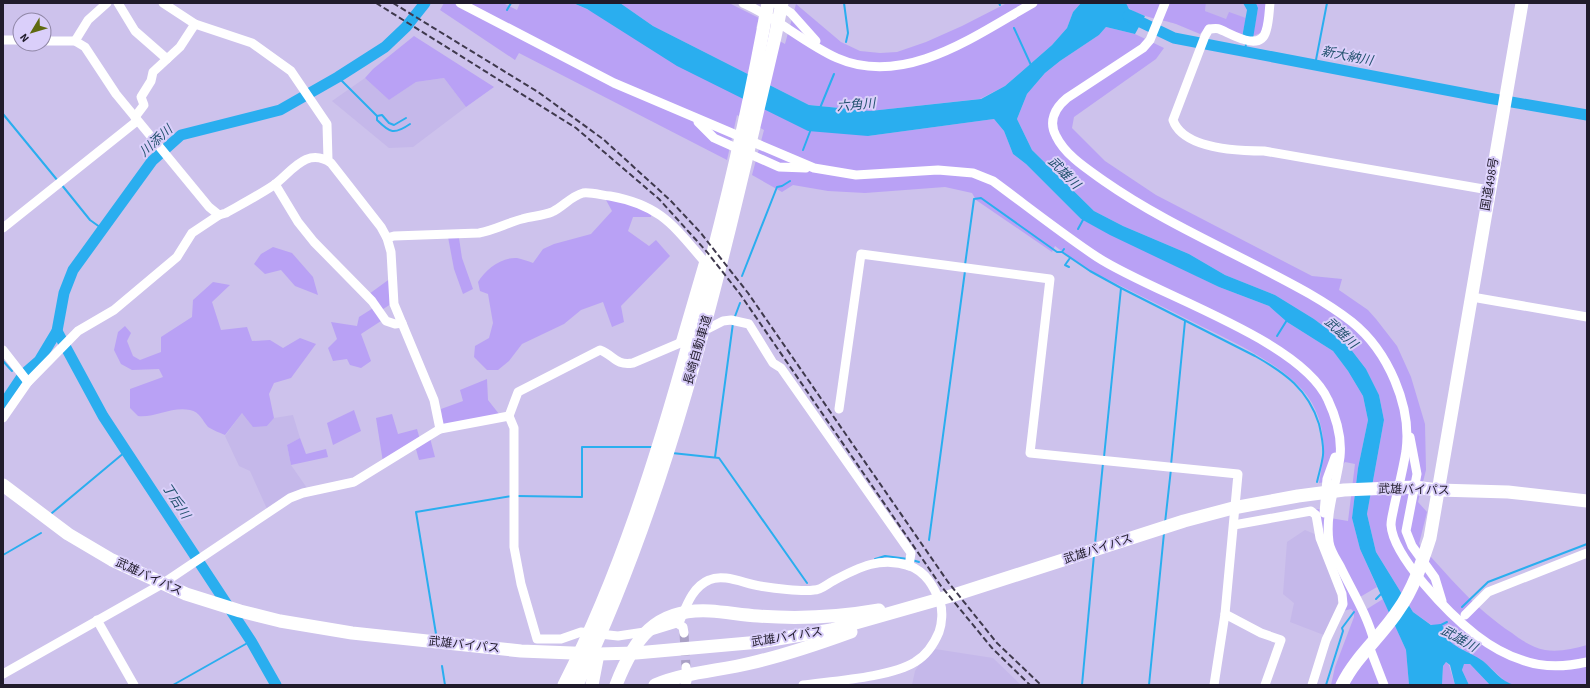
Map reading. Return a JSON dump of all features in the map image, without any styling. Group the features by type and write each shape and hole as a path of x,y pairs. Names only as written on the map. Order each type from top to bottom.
{"highway":[{"name":"長崎自動車道","path":"564,685 606,593 632,524 679,378 708,273 736,162 768,3"},
{"name":"長崎自動車道","path":"577,685 619,589 642,530 688,388 719,277 774,45 782,3"},
{"name":"国道498号","path":"1373,642 1400,609 1421,564 1430,538 1522,3"},
{"name":"武雄バイパス","path":"3,485 68,534 112,560 162,584 240,611 280,621 352,633 521,651 598,654 636,653 760,642 831,630 1017,576 1184,521 1233,508 1298,496 1344,490 1415,487 1438,490 1508,492 1587,501"},
{"path":"616,685 633,647 648,630 662,620 680,613 709,611 758,616 809,617 904,608"},
{"path":"655,685 687,676 750,664 802,650 878,623 904,608"},
{"path":"1342,685 1357,660 1373,642"},
{"path":"592,685 598,654"}],"street":[{"path":"75,41 88,20 107,3"},
{"path":"118,3 135,30 167,59"},
{"path":"164,3 195,24 252,43 291,71 327,124 328,160"},
{"path":"460,3 614,84 814,168 856,175 938,170 973,173 993,180 1098,257 1252,335 1292,360 1316,382 1328,399 1339,431 1340,457 1327,520 1329,545"},
{"path":"743,3 835,57 854,65 879,68 905,65 931,57 1033,3"},
{"path":"775,3 791,13 809,35 835,57"},
{"path":"790,3 791,13"},
{"path":"1166,3 1150,40 1135,54 1066,98 1058,106 1053,116 1052,125 1056,137 1068,152 1087,169 1117,190 1152,211 1322,300 1353,323 1373,342 1386,365 1399,394 1407,424 1417,474 1406,531 1412,546 1435,578 1443,604"},
{"path":"1270,3 1266,33 1260,39 1254,41 1238,38 1217,28 1209,29 1197,56 1173,120 1180,132 1187,137 1212,146 1237,152 1264,151 1489,190"},
{"path":"3,228 60,183 136,119 144,105 141,96 151,81 153,72 180,47 195,24"},
{"path":"52,41 75,41 85,47 116,94 208,207 219,215"},
{"path":"3,418 24,378 60,350 78,331 114,310 177,257 192,233 219,215 226,213 275,184 296,165 303,161 316,158 328,160 335,167 387,238 393,266 394,304 434,400 440,429"},
{"path":"275,184 298,222 314,242 372,301 386,321 395,324 402,322"},
{"path":"387,238 394,236 479,233 491,231 521,219 550,213 560,208 574,197 583,193 623,198 657,212 670,221 704,260 680,343"},
{"path":"839,409 861,254 1050,279 1030,453 1238,474 1225,614 1214,685"},
{"path":"1472,297 1587,317"},
{"path":"679,623 618,636 581,632 561,639 538,639 521,584 514,547 514,428 509,416 518,392 600,350 607,352 618,362 633,364 680,343 723,321 734,320 749,324 773,363 782,368 911,554 909,566"},
{"path":"3,350 24,378"},
{"path":"3,674 162,584 290,498 303,493 354,482 440,429 509,416"},
{"path":"1407,424 1406,451 1391,524 1397,544 1407,561 1456,619 1477,636 1504,652 1523,661 1543,665 1560,666 1587,662"},
{"path":"1312,685 1326,640 1343,604 1342,594 1320,538 1320,525 1327,479 1339,448"},
{"path":"1234,525 1311,511 1316,515 1354,596 1364,611 1384,685"},
{"path":"1465,615 1488,592 1587,553"},
{"path":"679,623 694,592 700,584 711,579 724,578 761,586 814,590 868,564 885,561 909,566 925,575 935,590 942,606 941,626 935,643 925,655 915,663 892,672 803,685"},
{"path":"1225,614 1261,633 1281,640 1265,685"},
{"path":"97,620 134,685"},
{"path":"679,623 684,633"}],"shaded area":[{"path":"444,3 503,3 517,10 520,3 573,3 868,136 994,119 1004,131 1013,154 1026,164 1081,219 1219,287 1269,306 1287,322 1333,351 1348,371 1363,396 1368,420 1358,468 1352,518 1360,549 1377,587 1360,597 1367,609 1383,599 1406,650 1409,685 1331,685 1335,667 1354,617 1354,612 1351,609 1343,611 1314,509 1327,510 1330,518 1348,521 1355,464 1345,462 1332,481 1319,483 1323,455 1323,437 1319,419 1315,409 1306,395 1294,381 1279,369 1243,347 1088,269 1055,246 1052,252 976,200 972,193 945,187 865,193 828,191 793,185 782,192 752,175 764,130 737,115 727,160 519,53 515,60 440,10"},
{"path":"620,3 729,3 759,18 756,28 785,44 796,4 841,42 860,51 880,53 897,52 926,42 962,26 1007,3 1081,3 1073,12 1067,28 1052,45 1005,86 980,99 870,111 809,105 653,26"},
{"path":"1126,3 1206,3 1205,11 1226,19 1229,12 1246,18 1242,36 1219,24 1208,24 1200,34 1176,24 1139,14 1128,7"},
{"path":"1206,3 1243,3 1247,10 1246,18 1229,13 1226,20 1205,11"},
{"path":"1256,3 1267,3 1263,32 1253,36 1258,8"},
{"path":"1106,27 1135,34 1164,48 1156,59 1074,117 1072,128 1105,161 1156,195 1312,276 1342,279 1339,290 1368,310 1397,346 1411,377 1425,424 1426,470 1418,502 1427,512 1419,544 1474,603 1499,624 1523,641 1532,646 1550,651 1566,650 1587,645 1587,685 1515,685 1507,683 1483,661 1448,641 1443,633 1413,612 1376,552 1367,514 1384,420 1379,395 1366,369 1346,343 1314,319 1275,295 1225,275 1189,254 1123,226 1094,211 1032,150 1017,119 1027,94 1045,73 1099,35"},
{"path":"414,36 494,87 466,107 444,78 416,82 389,100 365,78 373,69"},
{"path":"365,78 389,100 416,82 444,78 466,107 413,147 389,148 332,101"},
{"path":"606,200 624,201 652,211 651,217 633,217 628,231 649,246 656,240 670,256 621,306 624,322 612,327 603,302 581,310 564,324 522,344 509,361 498,370 487,370 474,357 475,346 489,338 493,323 488,294 480,291 478,282 481,277 499,262 511,258 517,258 533,263 543,249 554,244 591,234 612,211"},
{"path":"448,237 459,238 462,258 473,289 463,294 454,269"},
{"path":"273,247 292,253 313,277 318,295 295,286 281,270 265,274 254,264 261,254"},
{"path":"391,278 391,304 377,313 381,321 361,334 371,361 361,368 350,365 347,359 333,361 328,348 337,339 331,322 357,326 359,317 378,305 369,294"},
{"path":"213,282 230,285 212,302 221,330 247,327 252,341 270,340 283,348 300,338 316,344 291,378 274,383 269,394 274,418 267,426 253,427 242,413 225,435 208,427 199,414 190,410 183,409 138,416 130,408 130,389 163,377 159,369 132,370 121,364 114,350 118,332 125,326 131,333 127,341 133,356 140,360 161,352 161,337 192,317 193,300"},
{"path":"487,379 488,400 499,414 443,427 441,409 463,401 460,390"},
{"path":"354,410 361,431 333,445 327,423"},
{"path":"242,413 267,426 274,418 293,415 300,438 287,445 291,465 307,488 289,493 267,509 250,471 239,466 225,436"},
{"path":"392,414 398,434 417,429 421,443 430,438 435,457 419,460 414,442 383,462 376,418"},
{"path":"300,438 306,454 326,449 328,457 291,465 287,445"},
{"path":"1305,530 1317,535 1343,611 1329,637 1290,622 1294,603 1283,594 1287,542"},
{"path":"935,649 993,658 1021,685 912,685 915,671 920,663"},
{"path":"1446,662 1449,665 1455,685 1442,685 1443,666"},
{"path":"1463,664 1470,664 1490,685 1469,685 1462,670"}],"water":[{"path":"573,3 620,3 653,26 809,105 870,111 981,99 1005,86 1052,45 1067,28 1073,12 1081,3 1126,3 1129,9 1145,16 1135,34 1106,27 1099,35 1045,73 1027,94 1017,119 1032,150 1094,211 1123,226 1189,254 1225,275 1275,295 1314,319 1346,343 1366,369 1379,395 1384,420 1367,514 1376,552 1413,612 1431,625 1441,624 1444,628 1443,633 1451,642 1483,661 1506,681 1515,685 1490,685 1470,664 1464,664 1462,670 1469,685 1455,685 1450,665 1446,662 1443,666 1442,685 1409,685 1406,650 1360,549 1352,518 1358,468 1368,420 1363,396 1348,371 1333,351 1287,322 1269,306 1219,287 1110,235 1081,219 1026,164 1013,154 1004,131 994,119 868,136 808,131 677,66 587,9"},
{"path":"1243,3 1256,3 1258,8 1252,45 1241,43 1247,10"}],"waterway":[{"name":"川添川","path":"3,405 23,375 39,361 57,331 64,293 73,270 152,161 181,135 280,110 338,77 385,47 406,27 425,3"},
{"path":"507,10 511,3"},
{"path":"844,3 848,33 846,42"},
{"path":"1315,65 1327,3"},
{"name":"新大納川","path":"1128,16 1174,38 1488,98 1587,115"},
{"path":"1014,28 1031,65"},
{"path":"1245,52 1246,43"},
{"path":"820,108 834,74"},
{"path":"338,77 377,116 377,120 385,128 396,131 410,124"},
{"path":"3,114 58,181"},
{"path":"377,116 382,115 389,123 394,125 406,118"},
{"path":"803,150 811,129"},
{"path":"742,276 777,187 790,181"},
{"path":"61,184 90,220 104,230"},
{"path":"965,265 974,199 981,198 1057,252 1062,252"},
{"path":"1078,229 1084,218"},
{"path":"1064,249 1062,252 1090,271 1255,356 1276,369 1294,383 1309,401 1319,424 1323,451 1317,482"},
{"path":"1069,267 1065,265 1070,258"},
{"path":"929,540 965,271"},
{"path":"1104,457 1121,288"},
{"path":"734,319 740,303"},
{"path":"1277,336 1287,320"},
{"path":"1171,465 1185,321"},
{"path":"715,457 733,323"},
{"name":"丁后川","path":"57,331 103,416 251,641 276,685"},
{"path":"3,361 12,371"},
{"path":"517,496 582,497 582,447 652,447"},
{"path":"52,513 125,452"},
{"path":"672,453 719,458 807,583"},
{"path":"1095,544 1103,463"},
{"path":"1165,523 1171,469"},
{"path":"436,634 416,512 512,496"},
{"path":"3,555 41,533"},
{"path":"1149,685 1164,533"},
{"path":"1462,607 1488,582 1587,544"},
{"path":"1082,685 1094,555"},
{"path":"875,559 885,556 908,559"},
{"path":"912,560 919,562"},
{"path":"1376,599 1382,593"},
{"path":"1326,685 1343,631 1342,628 1354,612"},
{"name":"武雄川","path":"1439,626 1447,622"},
{"path":"173,685 251,641"},
{"path":"442,666 445,685"}],"tunnel":[{"path":"684,633 686,667"}],"railway":[{"path":"376,3 576,128 659,199 707,252 740,294 941,586 992,648 1030,685"},
{"path":"393,3 538,92 603,139 670,200 700,232 748,293 948,582 997,643 1041,685"}],"water label":[{"name":"六角川","path":"856,105"}]}
